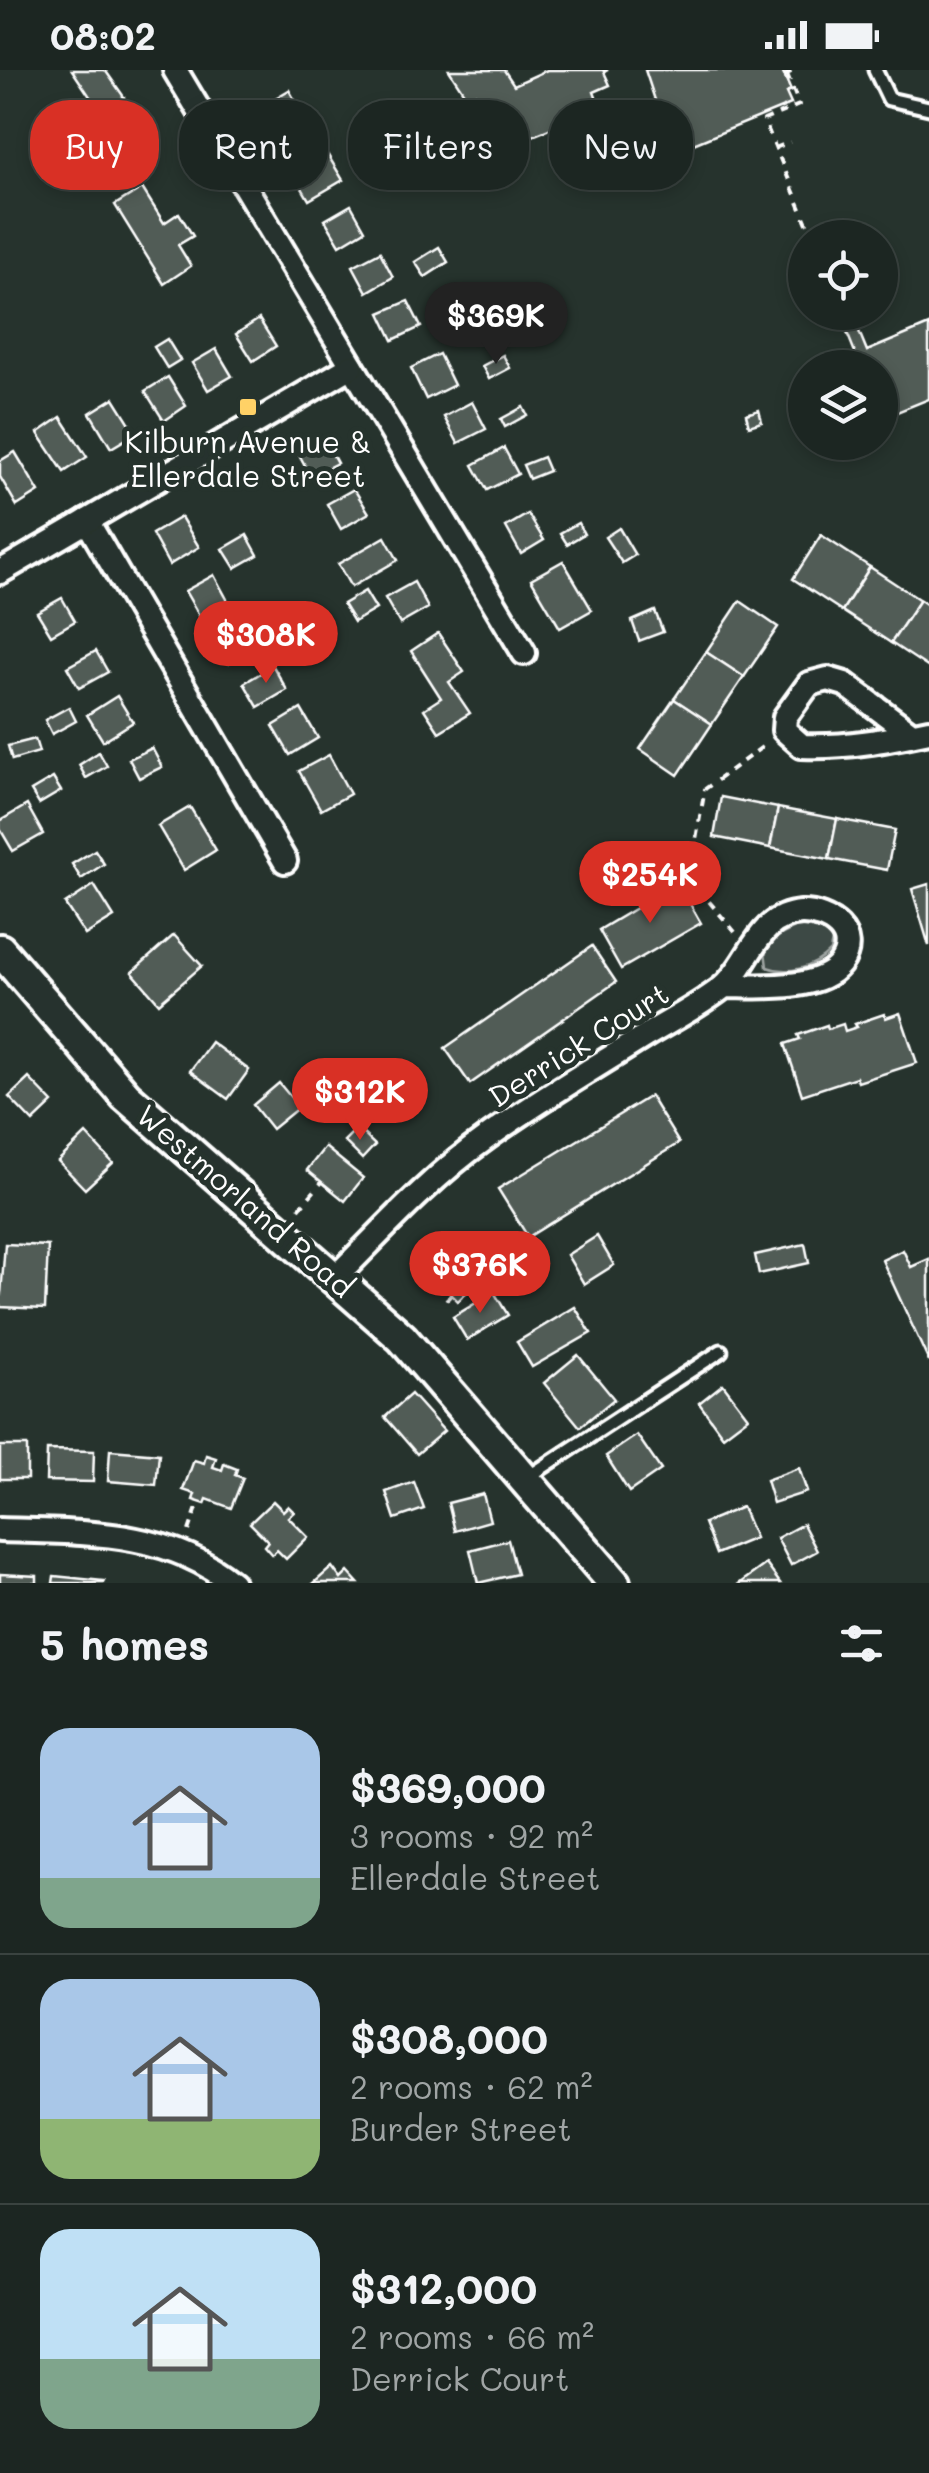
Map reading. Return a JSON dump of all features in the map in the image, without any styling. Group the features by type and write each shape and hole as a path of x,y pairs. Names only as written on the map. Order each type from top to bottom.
{"street":[{"path":"175,70 524,653"},
{"path":"0,572 352,366"},
{"path":"86,521 285,861"},
{"path":"832,679 921,732 842,748 802,746 784,730 785,717 810,684 832,679"},
{"name":"Derrick Court","path":"335,1278 458,1158 724,986 766,928 778,919 808,912 838,923 844,934 846,952 838,967 818,979 791,985 724,986"},
{"name":"Westmorland Road","path":"0,950 126,1096 402,1338 614,1583"},
{"path":"0,1530 132,1538 182,1552 232,1583"}],"lane":[{"path":"876,70 889,100 929,108"},
{"path":"524,1479 721,1351"}],"path":[{"path":"796,70 785,75 798,106 764,120 805,220"},
{"path":"775,148 790,142"},
{"path":"750,949 690,878 706,789 784,730"},
{"path":"281,1230 322,1182"},
{"path":"424,1276 430,1271"},
{"path":"446,1300 452,1294"},
{"path":"182,1552 198,1502"}],"shaded area":[{"path":"797,927 825,932 832,941 830,951 800,968 767,967 765,951 777,937"}],"building":[{"path":"72,70 105,70 124,97 92,100"},
{"path":"449,70 504,70 514,85 547,70 608,70 604,72 610,85 594,92 597,100 549,100 549,129 529,137 529,100 479,100 475,94 468,99"},
{"path":"645,70 782,70 791,91 786,93 791,104 693,144 693,100 655,100"},
{"path":"289,90 295,100 272,100"},
{"path":"328,155 343,180 328,189"},
{"path":"143,190 164,223 179,213 193,236 178,245 191,266 164,284 115,205"},
{"path":"303,190 326,190 309,200"},
{"path":"351,205 365,230 340,245 325,220"},
{"path":"439,247 448,262 425,277 415,262"},
{"path":"380,252 393,277 367,292 353,266"},
{"path":"408,301 421,327 393,340 380,313"},
{"path":"259,319 276,346 253,361 236,334"},
{"path":"929,325 929,399 898,412 898,350 869,350"},
{"path":"846,330 858,330 867,350 854,350"},
{"path":"167,339 180,360 167,368 154,347"},
{"path":"216,349 232,376 208,390 192,363"},
{"path":"439,354 454,385 426,399 411,368"},
{"path":"503,355 510,368 489,379 482,366"},
{"path":"168,377 186,406 164,421 145,391"},
{"path":"114,398 136,433 111,448 90,413"},
{"path":"472,402 486,429 458,443 444,417"},
{"path":"523,407 527,415 505,427 501,419"},
{"path":"759,410 762,422 749,426 746,414"},
{"path":"61,417 87,457 64,472 38,433"},
{"path":"323,437 337,463 311,476 297,451"},
{"path":"504,448 518,474 487,490 473,465"},
{"path":"15,452 39,492 17,506 0,477 0,461"},
{"path":"543,457 549,471 529,479 523,465"},
{"path":"354,489 369,513 341,529 327,504"},
{"path":"528,514 544,540 521,554 506,527"},
{"path":"181,517 199,547 169,565 152,534"},
{"path":"578,523 584,534 567,544 560,533"},
{"path":"619,528 635,555 622,563 605,537"},
{"path":"247,535 258,555 235,568 223,549"},
{"path":"821,535 870,567 842,611 793,579"},
{"path":"385,537 398,560 351,587 338,564"},
{"path":"563,561 592,610 560,628 531,579"},
{"path":"870,567 920,600 891,643 842,611"},
{"path":"214,575 228,601 200,617 185,591"},
{"path":"414,582 428,608 400,624 385,598"},
{"path":"365,591 376,609 354,622 343,604"},
{"path":"62,598 75,621 51,635 37,612"},
{"path":"920,600 929,606 929,668 891,643"},
{"path":"740,601 778,627 744,677 706,652"},
{"path":"655,611 663,632 639,641 632,621"},
{"path":"242,621 257,647 229,663 214,638"},
{"path":"438,633 464,672 449,682 470,713 439,732 424,709 441,698 411,651"},
{"path":"96,651 108,672 79,688 67,667"},
{"path":"706,652 744,677 712,724 674,699"},
{"path":"273,666 287,690 258,707 244,683"},
{"path":"117,696 133,722 103,741 87,715"},
{"path":"674,699 712,724 678,775 640,749"},
{"path":"69,707 76,721 52,734 45,720"},
{"path":"301,709 318,738 290,755 273,726"},
{"path":"35,739 39,752 12,760 8,746"},
{"path":"152,748 162,767 139,778 129,759"},
{"path":"99,752 107,766 86,778 79,765"},
{"path":"329,755 350,794 321,810 299,771"},
{"path":"53,778 61,791 39,804 31,791"},
{"path":"721,797 778,808 770,848 714,837"},
{"path":"27,805 43,834 13,851 0,829 0,821"},
{"path":"190,807 216,850 184,870 158,826"},
{"path":"778,808 837,819 829,859 770,848"},
{"path":"837,819 895,830 887,870 829,859"},
{"path":"95,850 104,864 81,879 72,864"},
{"path":"678,883 701,923 621,969 599,930"},
{"path":"929,884 929,946 912,889"},
{"path":"94,885 114,917 85,935 65,904"},
{"path":"174,935 202,966 159,1003 132,972"},
{"path":"592,946 616,982 470,1084 445,1048"},
{"path":"900,1013 917,1063 802,1095 785,1044 827,1025 828,1029 843,1024 845,1031 884,1014 886,1018"},
{"path":"211,1042 249,1070 228,1099 190,1071"},
{"path":"29,1078 53,1103 33,1122 9,1097"},
{"path":"279,1083 299,1107 272,1129 253,1105"},
{"path":"650,1096 679,1143 528,1237 498,1189"},
{"path":"357,1128 375,1145 362,1159 344,1141"},
{"path":"86,1134 113,1163 85,1189 58,1161"},
{"path":"325,1147 363,1178 345,1201 307,1170"},
{"path":"597,1236 614,1265 584,1284 567,1255"},
{"path":"448,1237 485,1274 458,1301 421,1263"},
{"path":"5,1244 48,1246 45,1309 0,1307"},
{"path":"805,1244 809,1263 759,1274 755,1255"},
{"path":"903,1250 911,1267 929,1259 929,1362 882,1260"},
{"path":"494,1292 508,1315 467,1340 453,1317"},
{"path":"575,1307 591,1333 532,1367 517,1342"},
{"path":"578,1355 614,1399 580,1427 544,1383"},
{"path":"723,1384 748,1417 723,1436 699,1403"},
{"path":"411,1394 444,1431 417,1454 385,1417"},
{"path":"637,1435 661,1470 629,1492 606,1456"},
{"path":"0,1446 27,1446 27,1479 0,1479"},
{"path":"47,1450 94,1451 93,1482 46,1481"},
{"path":"110,1450 159,1454 156,1485 108,1481"},
{"path":"206,1455 216,1458 213,1467 222,1470 224,1464 237,1469 235,1475 243,1478 231,1508 207,1499 205,1504 193,1500 195,1494 183,1490 194,1460 204,1463"},
{"path":"799,1468 807,1492 773,1503 766,1480"},
{"path":"414,1482 424,1509 395,1519 386,1492"},
{"path":"483,1494 490,1521 455,1531 448,1503"},
{"path":"273,1501 283,1511 288,1506 294,1512 288,1517 308,1537 286,1559 277,1550 272,1555 264,1546 268,1541 250,1523"},
{"path":"742,1507 755,1538 716,1554 704,1523"},
{"path":"803,1524 817,1551 791,1565 777,1538"},
{"path":"508,1540 517,1574 478,1583 470,1550"},
{"path":"766,1564 780,1583 740,1583"},
{"path":"332,1567 341,1579 348,1572 358,1583 314,1583"},
{"path":"0,1574 37,1576 37,1583 0,1583"},
{"path":"54,1576 104,1581 53,1583"}],"place":[{"name":"Kilburn Avenue & Ellerdale Street","path":"248,407"}]}
